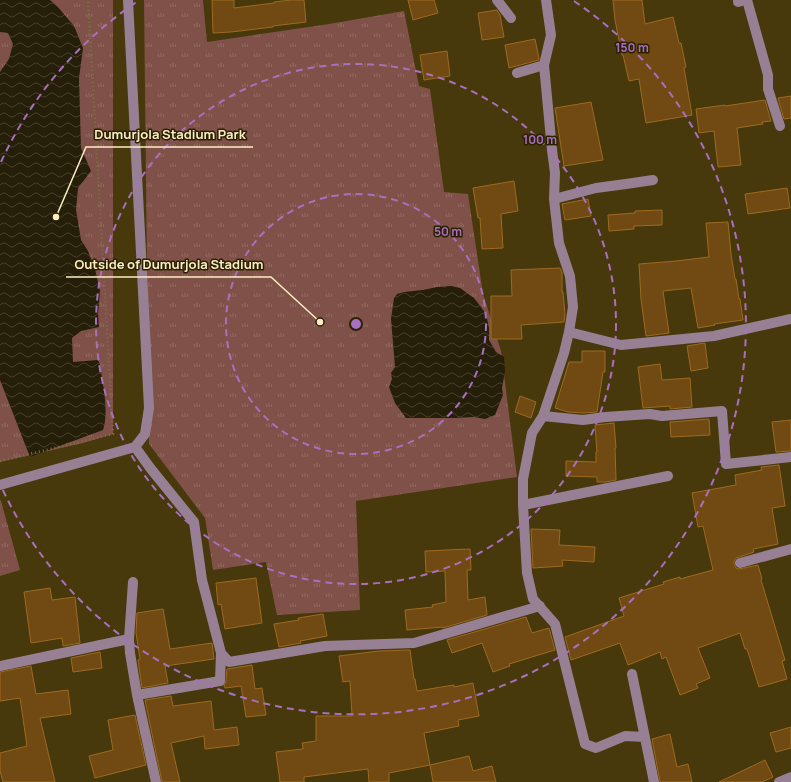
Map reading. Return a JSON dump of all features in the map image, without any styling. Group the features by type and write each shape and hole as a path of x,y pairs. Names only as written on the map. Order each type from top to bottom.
{"street":[{"path":"1,481 135,447 145,434 149,408 128,0"},
{"path":"496,0 511,18"},
{"path":"546,0 552,35 544,65 555,173 554,199 559,243 570,276 573,307 564,353 543,416 532,433 523,479 527,574 533,599 555,624 585,744 596,748 625,736 645,737"},
{"path":"738,0 738,2 746,0 768,76 768,89 780,126"},
{"path":"517,73 544,65"},
{"path":"554,199 596,188 653,180"},
{"path":"569,332 621,345 714,336 791,319"},
{"path":"543,416 583,420 650,414 662,416 722,411 726,464 791,458"},
{"path":"135,447 150,469 194,522 202,580 221,653 220,681 137,695"},
{"path":"523,506 668,476"},
{"path":"740,563 791,549"},
{"path":"133,582 129,639 130,653 137,695 156,782"},
{"path":"221,653 229,662 325,646 414,643 540,606"},
{"path":"0,666 129,639"},
{"path":"632,674 654,782"},
{"path":"779,782 791,777"}],"path":[{"path":"0,462 113,434 88,0"}],"green space":[{"path":"0,0 113,0 113,434 83,443 0,462"},
{"path":"144,0 203,0 207,42 404,11 419,86 430,89 444,192 468,194 483,294 501,351 517,477 356,501 360,610 277,615 266,562 213,570 205,518 149,444"},
{"path":"0,500 20,570 0,576"}],"water":[{"path":"0,0 50,0 74,26 83,48 79,78 81,148 91,171 78,188 76,210 81,240 88,251 95,269 100,291 98,314 99,327 81,331 72,338 73,362 98,360 100,365 105,407 105,423 103,430 30,457 0,380 0,72 9,59 13,44 8,33 0,32"},
{"path":"451,286 460,288 474,298 486,314 489,328 489,340 496,352 504,357 505,371 502,388 503,395 495,415 485,419 474,417 406,418 395,403 389,387 392,379 391,373 395,367 391,319 394,298 397,294 404,292"}],"building":[{"path":"212,0 234,0 234,8 291,0 304,0 306,22 213,33"},
{"path":"408,0 434,0 438,13 413,20"},
{"path":"613,0 642,0 645,24 673,17 679,43 681,43 686,67 684,68 692,115 646,123 639,79 629,81 622,55 615,20"},
{"path":"497,10 500,15 504,37 482,40 478,13"},
{"path":"535,39 539,60 509,68 505,45"},
{"path":"447,51 450,76 424,80 420,55"},
{"path":"791,96 791,118 784,119 778,98"},
{"path":"765,100 771,121 762,122 763,124 737,128 741,165 718,167 714,131 699,133 696,109"},
{"path":"591,102 603,160 564,166 555,108"},
{"path":"514,181 518,211 501,214 503,248 482,249 480,218 478,218 473,188"},
{"path":"787,188 790,208 748,214 745,194"},
{"path":"588,199 591,216 565,220 562,204"},
{"path":"662,210 662,225 634,226 634,229 609,231 608,215 635,213 635,211"},
{"path":"728,222 731,254 743,320 698,328 691,288 663,291 669,333 646,336 641,299 639,264 709,257 706,223"},
{"path":"560,268 562,272 562,292 565,315 564,322 521,325 522,339 491,339 491,296 512,296 511,270"},
{"path":"705,343 708,368 691,371 687,346"},
{"path":"582,351 605,351 605,372 603,372 597,412 568,412 555,408 569,362 582,362"},
{"path":"660,364 662,380 690,378 692,407 670,409 670,406 643,408 638,367"},
{"path":"520,396 536,402 531,418 515,412"},
{"path":"709,419 710,435 671,437 670,422"},
{"path":"791,420 791,451 776,452 772,422"},
{"path":"614,423 616,480 597,482 597,477 566,476 566,461 596,462 597,452 595,425"},
{"path":"779,465 785,506 772,508 778,544 753,549 754,552 736,558 734,564 736,568 739,569 758,565 761,580 785,660 782,661 787,679 759,687 747,649 745,649 740,633 698,648 710,678 696,684 698,688 680,695 666,657 662,659 660,652 628,665 620,643 571,660 565,637 624,616 619,598 664,584 663,582 713,570 703,526 698,527 692,493 736,485 735,475 762,470 761,467"},
{"path":"531,529 560,530 559,545 595,547 594,562 562,560 563,566 533,568"},
{"path":"470,549 471,570 467,570 468,600 485,597 487,615 443,628 407,630 405,610 433,607 432,605 446,602 445,571 426,572 425,551"},
{"path":"256,578 262,623 225,629 221,604 218,605 216,583"},
{"path":"50,588 52,600 75,597 80,643 63,646 62,638 31,643 24,592"},
{"path":"163,609 170,649 212,643 214,659 165,666 168,683 142,688 136,633 137,613"},
{"path":"323,614 327,636 279,647 274,624"},
{"path":"526,617 532,633 549,628 555,650 509,664 510,666 493,672 482,643 452,653 447,640"},
{"path":"410,650 417,691 454,685 454,687 473,683 479,716 458,720 459,726 424,733 430,765 389,773 389,782 369,782 368,769 304,777 304,782 280,782 276,752 303,749 302,743 316,741 316,716 352,716 350,681 343,682 339,656 379,651"},
{"path":"100,652 102,668 73,672 71,658"},
{"path":"252,665 255,689 262,688 266,715 246,717 241,686 225,688 224,686 227,669"},
{"path":"31,666 36,694 68,690 71,714 40,718 55,782 3,782 0,771 0,753 27,746 20,698 0,701 0,672"},
{"path":"171,696 173,706 211,701 214,730 237,727 239,745 205,749 204,736 171,743 180,782 162,782 145,700"},
{"path":"135,715 146,765 95,778 89,756 113,750 108,720"},
{"path":"791,727 791,748 776,752 770,733"},
{"path":"670,734 677,767 688,764 692,782 660,782 652,739"},
{"path":"469,756 473,771 492,766 496,782 433,782 430,765"},
{"path":"765,760 773,777 762,782 719,782"}],"place":[{"name":"Dumurjola Stadium Park","path":"56,217"},
{"name":"Outside of Dumurjola Stadium","path":"320,322"}]}
